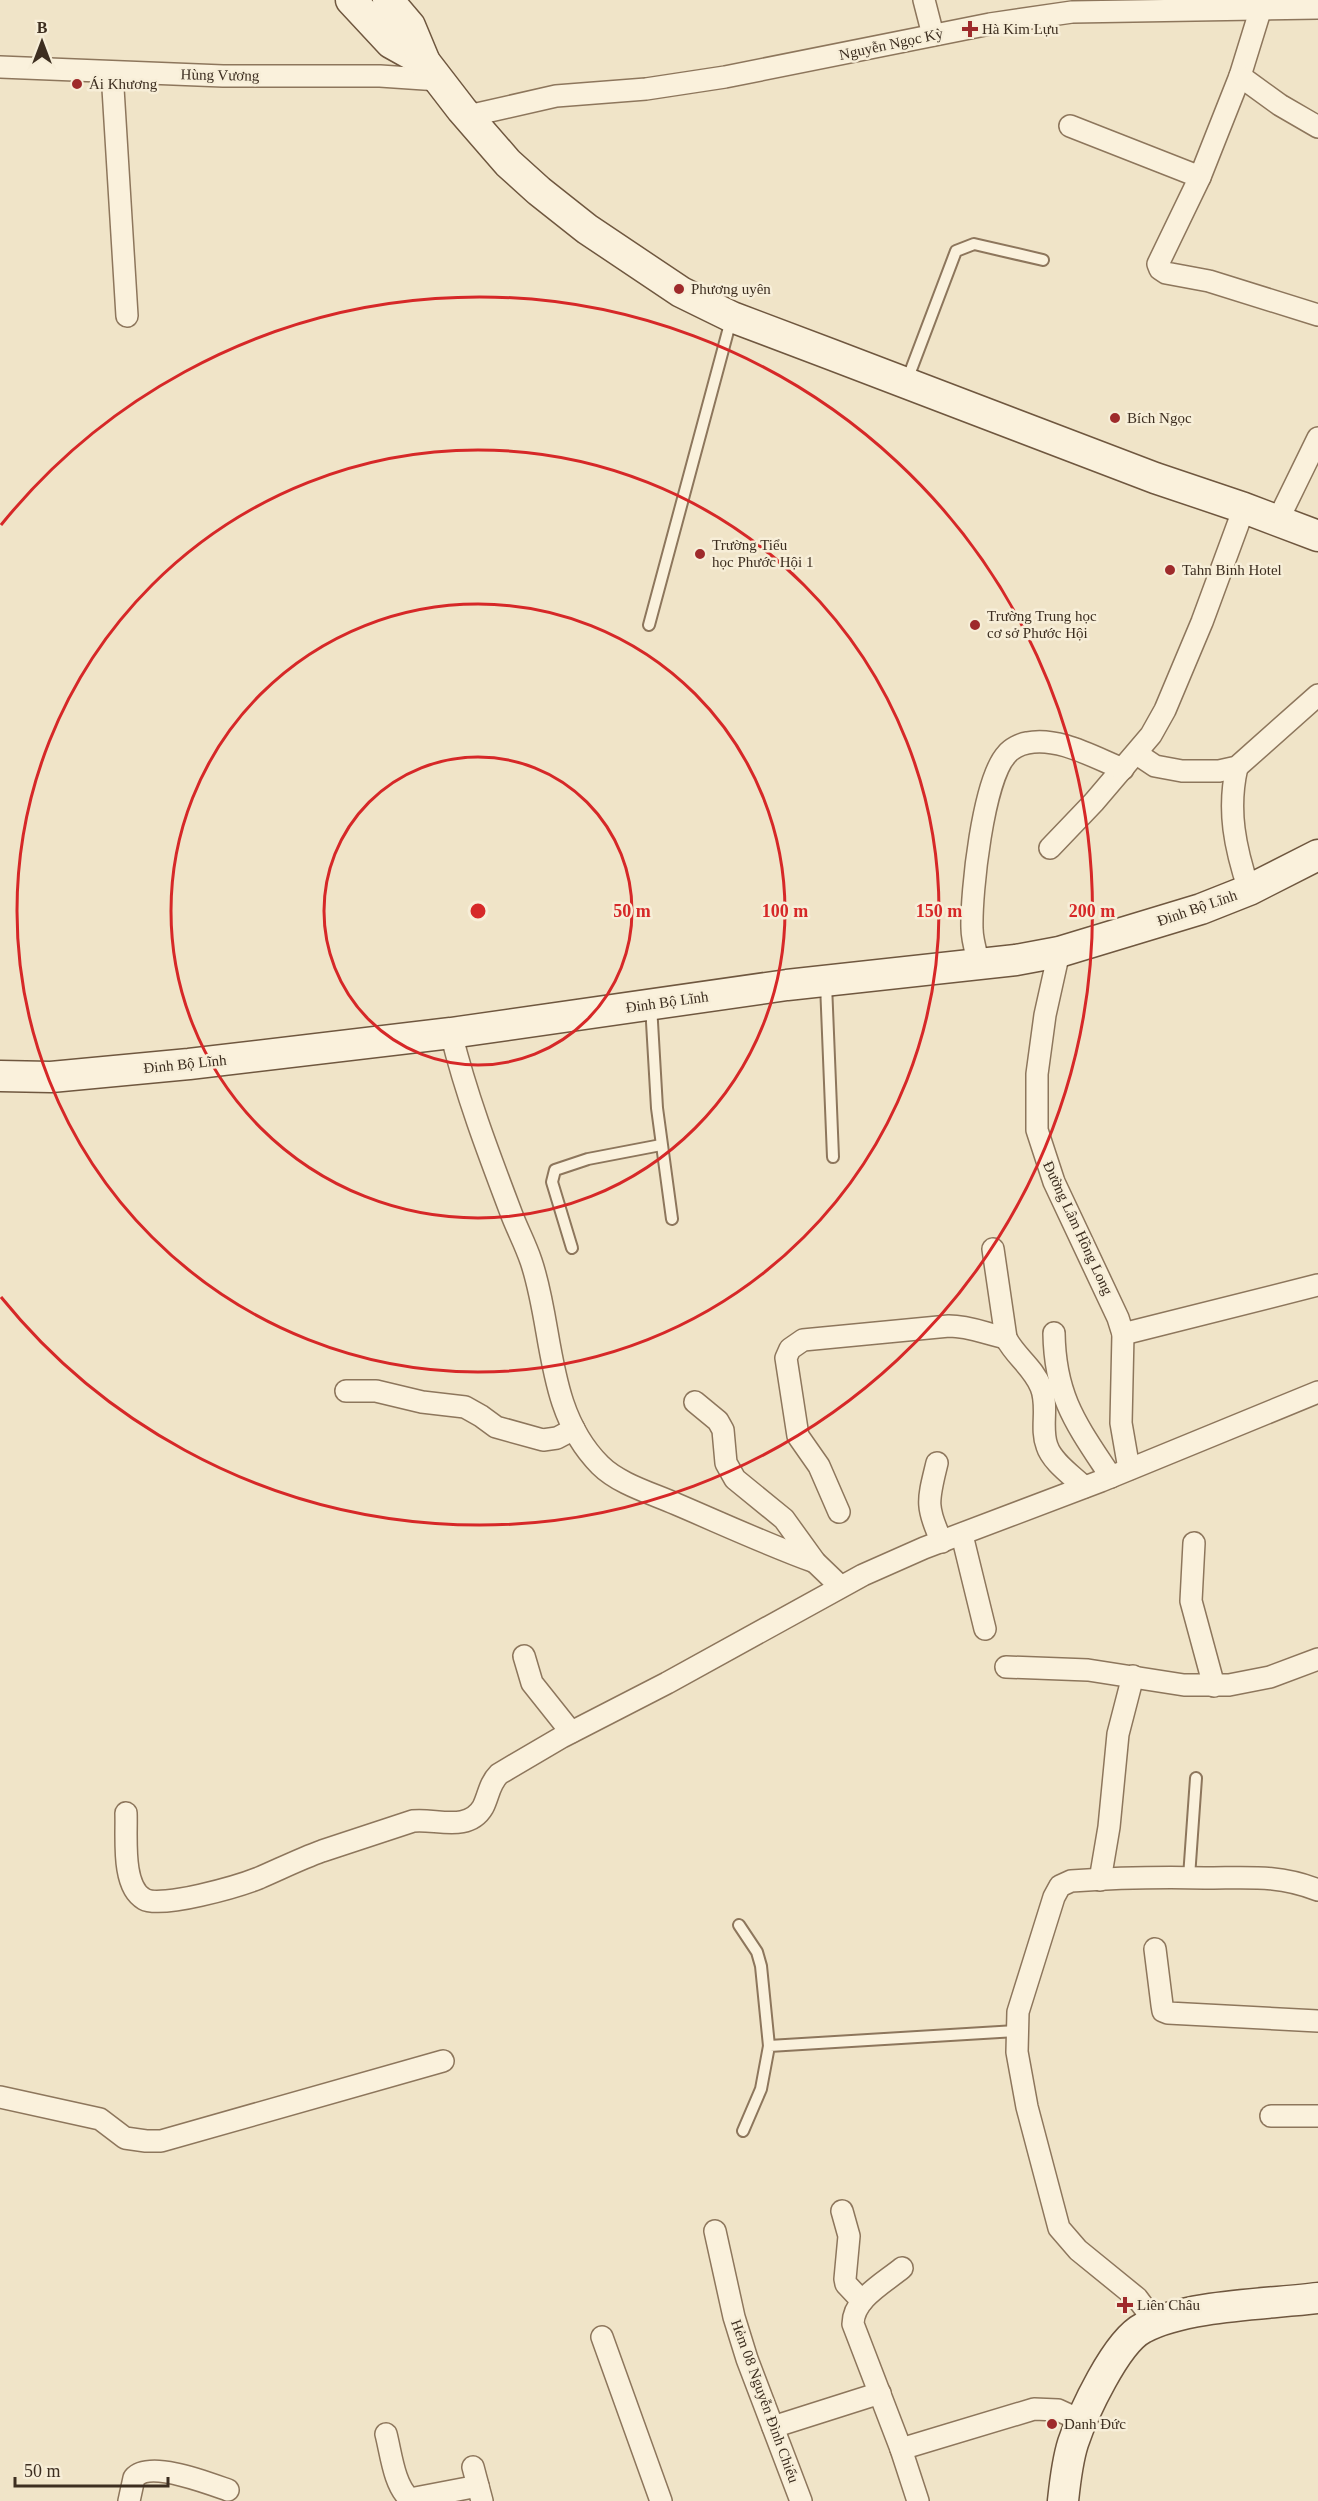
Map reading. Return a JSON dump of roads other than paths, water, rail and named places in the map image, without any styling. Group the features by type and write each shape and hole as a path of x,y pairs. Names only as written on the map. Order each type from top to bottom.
{"main road":[{"path":"351,0 391,43 432,71"},
{"path":"388,0 410,26 432,71 468,116 523,177 587,229 672,287 732,317 1155,478 1318,536"},
{"name":"Đinh Bộ Lĩnh","path":"0,1076 51,1077 94,1074 451,1033 826,981 979,964 1059,952 1201,909 1249,890 1318,855"},
{"path":"1063,2501 1073,2443 1082,2421 1121,2348 1142,2328 1155,2322 1194,2313 1318,2298"}],"street":[{"path":"924,0 933,35"},
{"name":"Nguyễn Ngọc Kỳ","path":"468,116 556,96 646,88 725,77 1072,6 1318,8"},
{"path":"1261,8 1240,76 1200,177 1158,264 1160,269 1166,273 1209,281 1318,315"},
{"name":"Hùng Vương","path":"0,67 223,76 380,76 432,71"},
{"path":"112,72 127,316"},
{"path":"1240,76 1280,105 1318,127"},
{"path":"1070,126 1200,177"},
{"path":"1278,520 1318,438"},
{"path":"1050,848 1130,762 1160,718 1186,661 1244,508"},
{"path":"979,964 972,927 975,877 993,782 1006,754 1027,743 1043,743 1182,771 1219,771 1237,767 1318,695"},
{"path":"1237,767 1232,787 1232,825 1239,861 1249,890"},
{"name":"Đường Lâm Hồng Long","path":"1059,952 1045,1015 1037,1074 1037,1130 1045,1161 1107,1290 1123,1334 1120,1473"},
{"path":"451,1033 473,1111 531,1260 542,1296 557,1387 574,1429 599,1465 611,1474 757,1540 815,1562"},
{"path":"993,1249 1006,1338 1030,1366 1042,1387 1045,1399 1048,1450 1084,1487"},
{"path":"1123,1334 1318,1285"},
{"path":"839,1512 819,1466 798,1436 786,1358 790,1349 803,1340 949,1326 969,1326 986,1334 1006,1338"},
{"path":"1054,1334 1054,1362 1067,1407 1120,1473"},
{"path":"346,1391 353,1389 376,1391 422,1402 465,1407 496,1427 543,1440 557,1438 574,1429"},
{"path":"126,1813 127,1856 132,1884 137,1894 144,1900 168,1902 257,1879 301,1859 412,1821 429,1820 452,1823 465,1821 474,1817 482,1808 492,1780 499,1774 572,1732 735,1646 840,1586 942,1542 1120,1473 1318,1392"},
{"path":"695,1402 718,1421 723,1430 729,1471 743,1487 792,1527 815,1562 840,1586"},
{"path":"937,1462 928,1499 928,1510 942,1542"},
{"path":"962,1535 985,1629"},
{"path":"1194,1543 1191,1601 1214,1686"},
{"path":"524,1656 532,1683 572,1732"},
{"path":"1006,1667 1088,1670 1166,1683 1214,1686 1249,1683 1318,1659"},
{"path":"1100,1880 1109,1827 1118,1734 1133,1677"},
{"path":"1155,2322 1137,2298 1078,2250 1059,2228 1027,2107 1016,2031 1023,1992 1056,1890 1071,1881 1269,1877 1288,1880 1318,1890"},
{"path":"1155,1949 1163,2011 1318,2021"},
{"path":"0,2097 100,2119 125,2138 161,2141 443,2061"},
{"path":"1271,2116 1318,2116"},
{"path":"842,2211 849,2236 844,2279 862,2301"},
{"name":"Hẻm 08 Nguyễn Đình Chiểu","path":"715,2231 737,2328 801,2501"},
{"path":"902,2268 862,2301 856,2310 853,2324 901,2449 918,2501"},
{"path":"602,2337 661,2501"},
{"path":"773,2427 880,2393"},
{"path":"901,2449 1034,2409 1058,2410 1082,2421"},
{"path":"386,2434 399,2482 405,2496 410,2499 477,2485"},
{"path":"129,2501 134,2478 138,2473 144,2472 170,2473 228,2490"}],"lane":[{"path":"906,383 956,251 974,244 1043,260"},
{"path":"649,625 732,317"},
{"path":"826,981 833,1157"},
{"path":"651,1005 661,1145 672,1219"},
{"path":"572,1248 552,1182 555,1170 588,1159 661,1145"},
{"path":"1189,1877 1196,1778"},
{"path":"739,1925 757,1952 761,1966 769,2046 761,2090 743,2131"},
{"path":"769,2046 1016,2031"}],"place":[{"name":"Hà Kim Lựu","path":"970,29"},
{"name":"Ái Khương","path":"77,84"},
{"name":"Phương uyên","path":"679,289"},
{"name":"Bích Ngọc","path":"1115,418"},
{"name":"Trường Tiểu học Phước Hội 1","path":"700,554"},
{"name":"Tahn Binh Hotel","path":"1170,570"},
{"name":"Trường Trung học cơ sở Phước Hội","path":"975,625"},
{"name":"Liên Châu","path":"1125,2305"},
{"name":"Danh Đức","path":"1052,2424"}]}
